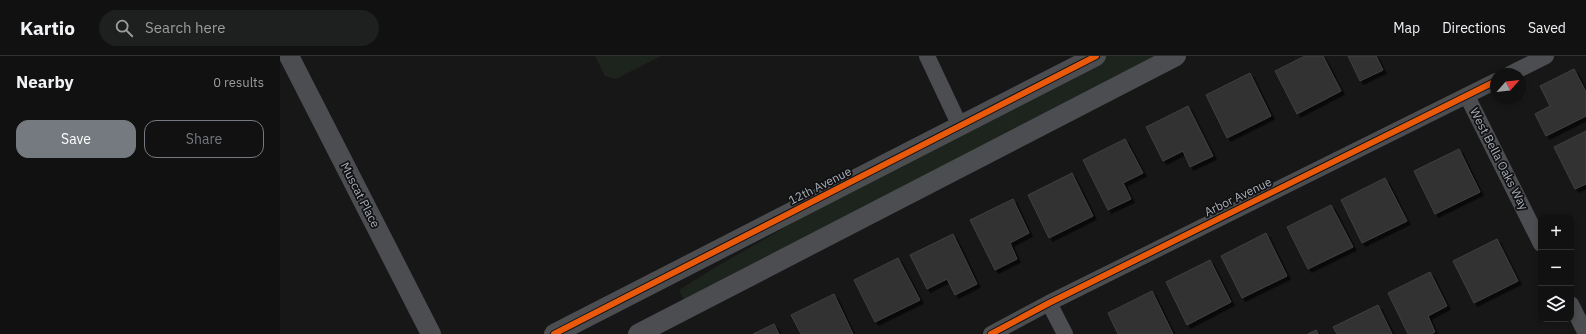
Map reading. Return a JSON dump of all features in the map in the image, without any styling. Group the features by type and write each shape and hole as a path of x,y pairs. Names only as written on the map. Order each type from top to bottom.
{"street":[{"name":"Muscat Place","path":"288,56 431,334"},
{"path":"927,56 960,126"},
{"name":"12th Avenue","path":"554,334 1096,56"},
{"path":"638,334 1176,56"},
{"path":"1522,68 1546,56"},
{"name":"Arbor Avenue","path":"991,334 1049,303 1490,84"},
{"name":"West Bella Oaks Way","path":"1467,96 1538,238"},
{"path":"1049,303 1065,334"},
{"path":"1574,311 1584,333"}],"shaded area":[{"path":"595,56 661,56 616,79 605,76"},
{"path":"1096,56 1176,56 684,301 679,290 711,270 960,126"}],"building":[{"path":"1305,56 1323,56 1341,91 1297,114 1275,71"},
{"path":"1348,56 1376,56 1383,70 1360,81"},
{"path":"1574,69 1586,92 1586,116 1546,136 1535,114 1550,106 1540,86"},
{"path":"1250,73 1271,116 1227,138 1206,95"},
{"path":"1188,106 1213,156 1190,167 1183,151 1163,161 1146,127"},
{"path":"1586,131 1586,184 1575,189 1554,147"},
{"path":"1125,139 1143,173 1123,183 1131,199 1108,210 1083,160"},
{"path":"1459,149 1480,192 1435,214 1414,171"},
{"path":"1072,173 1093,216 1049,238 1028,195"},
{"path":"1385,178 1407,221 1362,243 1341,200"},
{"path":"1013,199 1029,233 1010,243 1017,259 995,270 970,220"},
{"path":"1331,205 1353,247 1308,269 1287,227"},
{"path":"1266,233 1287,276 1242,298 1221,256"},
{"path":"953,234 977,284 955,295 947,279 927,289 910,255"},
{"path":"1497,239 1518,281 1474,303 1453,261"},
{"path":"898,258 920,300 875,322 854,280"},
{"path":"1210,260 1231,302 1187,325 1166,282"},
{"path":"1430,272 1447,306 1428,316 1435,332 1431,334 1408,334 1388,293"},
{"path":"1152,291 1173,334 1118,334 1108,313"},
{"path":"834,294 853,334 801,334 791,315"},
{"path":"1378,305 1392,334 1337,334 1333,327"},
{"path":"774,324 779,334 753,334"},
{"path":"1316,330 1318,334 1308,334"}],"cycle path":[{"path":"554,334 1096,56"},
{"path":"991,334 1049,303 1490,84"}]}
